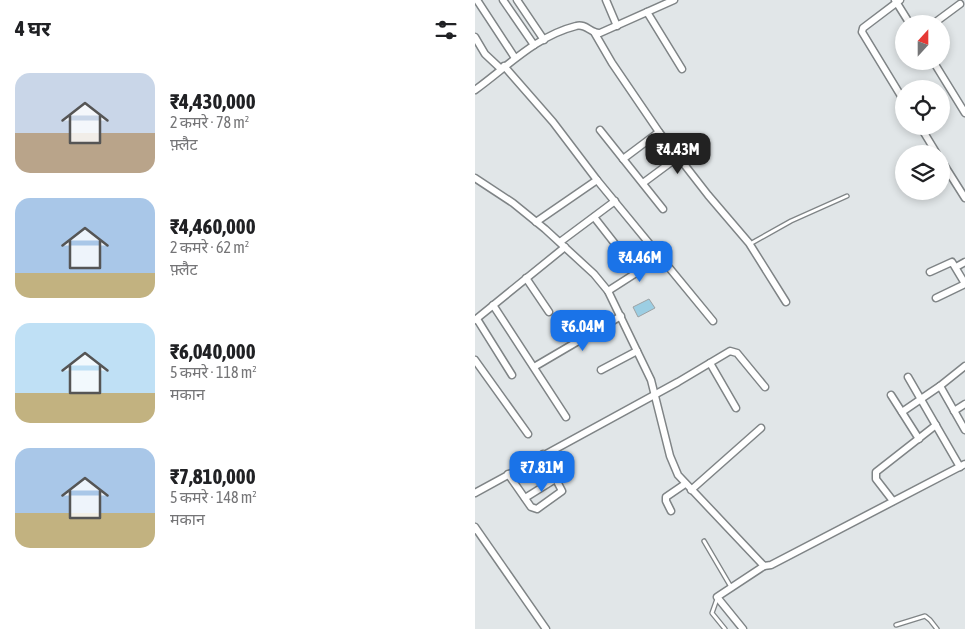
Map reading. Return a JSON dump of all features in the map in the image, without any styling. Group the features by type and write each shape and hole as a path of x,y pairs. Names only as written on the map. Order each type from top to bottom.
{"street":[{"path":"477,0 515,58"},
{"path":"503,0 534,45"},
{"path":"517,0 544,40"},
{"path":"606,0 617,26"},
{"path":"476,86 534,45 576,25 600,33 673,0"},
{"path":"895,86 862,32 863,28 897,1 905,15"},
{"path":"945,15 960,4"},
{"path":"647,12 682,69"},
{"path":"594,32 612,63 659,132 749,244 787,302"},
{"path":"475,37 485,54 502,67 553,122 597,180 713,321"},
{"path":"939,70 965,113"},
{"path":"600,130 663,209"},
{"path":"623,158 659,132"},
{"path":"643,183 678,157"},
{"path":"950,174 965,198"},
{"path":"475,178 513,202 594,274 608,291 651,380 653,394 677,475 731,529 763,566"},
{"path":"536,222 597,180"},
{"path":"512,375 476,319 526,278 594,217 615,202"},
{"path":"594,217 637,272"},
{"path":"608,291 661,257"},
{"path":"930,272 950,262 955,267 964,284 936,298"},
{"path":"955,267 965,262"},
{"path":"526,278 549,312"},
{"path":"493,304 567,417"},
{"path":"533,367 621,316"},
{"path":"601,370 637,351"},
{"path":"475,492 730,351 735,351 765,387"},
{"path":"475,360 527,434"},
{"path":"710,363 736,408"},
{"path":"902,412 965,366"},
{"path":"743,629 717,598 720,593 763,566 771,565 962,466 908,377"},
{"path":"940,386 965,430"},
{"path":"891,396 919,439"},
{"path":"954,410 965,404"},
{"path":"893,501 876,479 876,472 936,425"},
{"path":"691,490 761,428"},
{"path":"508,474 533,509 537,509 562,490 543,454"},
{"path":"525,498 557,478"},
{"path":"671,511 666,497 685,484"},
{"path":"475,527 547,629"}],"lane":[{"path":"749,244 791,221 847,196"},
{"path":"704,540 731,587"},
{"path":"717,598 713,613 725,629"},
{"path":"896,624 925,616 937,629"}],"building":[{"path":"649,299 655,308 638,317 633,307"}]}
